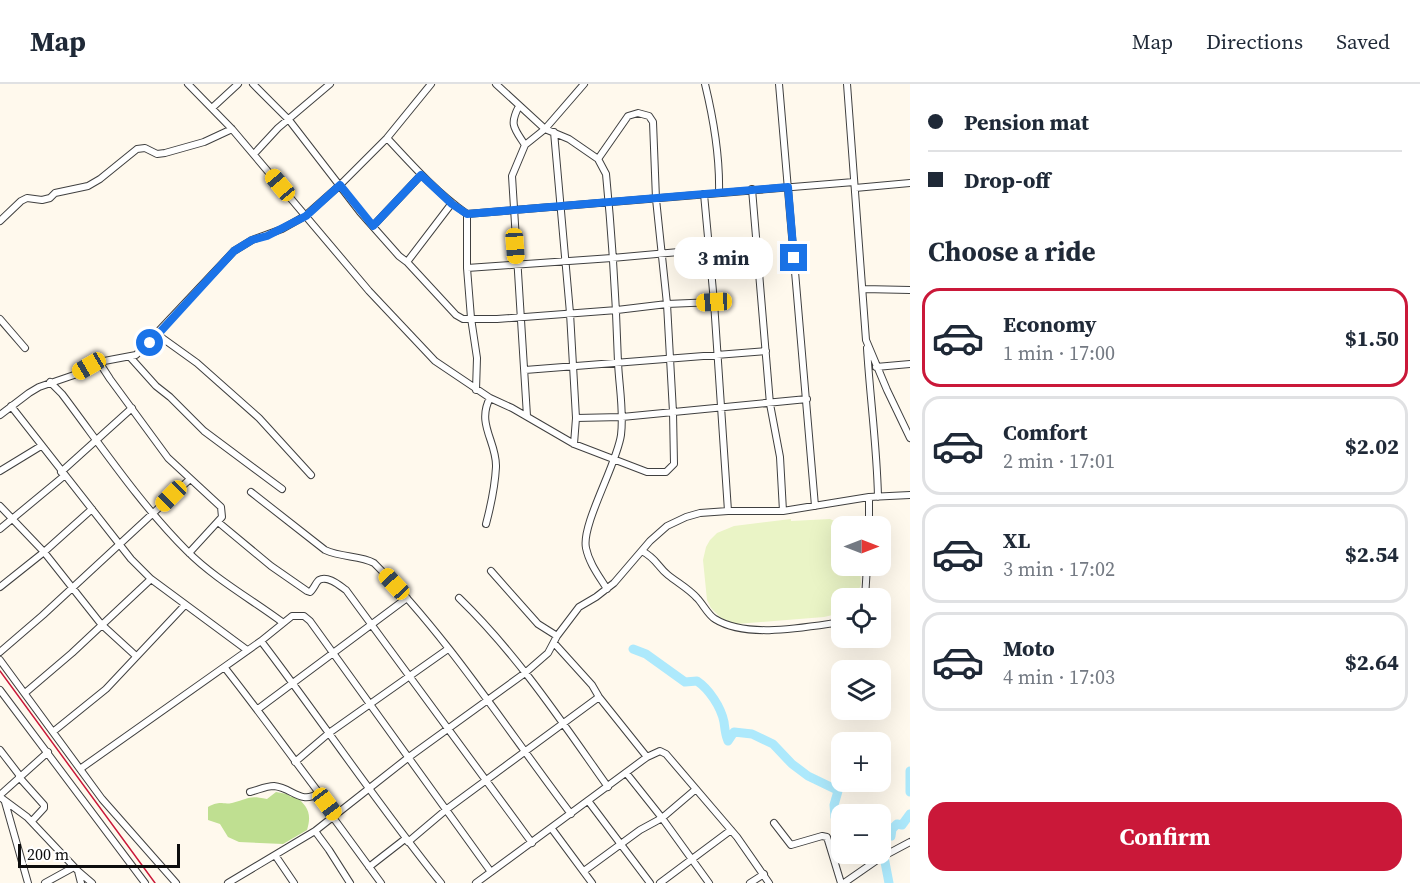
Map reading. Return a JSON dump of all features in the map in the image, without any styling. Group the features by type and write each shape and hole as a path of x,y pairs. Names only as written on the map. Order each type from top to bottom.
{"street":[{"path":"188,84 232,129 411,338 435,362 476,390 527,416 574,444 647,472 666,472 674,464 673,412 667,304 656,199 653,122 649,116 638,113 628,116 598,159"},
{"path":"212,108 238,84"},
{"path":"254,84 289,120 399,256 450,311 463,319 520,317 714,302"},
{"path":"0,414 28,393 50,382 74,375 99,362 136,355 234,251 252,240 267,236 306,216 340,185 387,138 430,84"},
{"path":"496,84 545,129 582,147 598,159 606,174 617,310 621,435 616,460 596,507 585,545 607,589"},
{"path":"527,416 512,211 512,176 525,145 545,129 584,84"},
{"path":"705,84 716,129 720,164 719,193"},
{"path":"779,84 815,506"},
{"path":"847,84 870,405 877,459 878,497"},
{"path":"254,154 278,128 326,85"},
{"path":"519,106 513,123 525,145"},
{"path":"0,221 27,198 42,200 50,198 55,193 88,186 137,149 145,147 157,154 165,153 204,142 232,129"},
{"path":"554,132 570,313 576,418 574,444"},
{"path":"387,138 421,175 452,204 467,214 752,189 910,183"},
{"path":"373,226 421,175"},
{"path":"752,189 770,404 780,457 783,511"},
{"path":"704,194 714,302 728,511"},
{"path":"407,262 452,204"},
{"path":"467,214 467,268 477,358 476,390"},
{"path":"467,268 757,245"},
{"path":"863,289 910,290"},
{"path":"0,319 25,348"},
{"path":"0,333 5,327"},
{"path":"158,334 197,363 259,418 311,475"},
{"path":"866,340 876,367 910,438"},
{"path":"525,370 766,351"},
{"path":"130,357 156,386 204,431 282,489"},
{"path":"99,362 168,458 221,507 223,513 218,522 189,553"},
{"path":"876,367 910,364"},
{"path":"50,382 62,394 154,513 189,553 282,622"},
{"path":"486,524 493,498 496,468 484,421 486,405 490,398"},
{"path":"576,418 622,417 807,399"},
{"path":"11,406 118,544 151,579 247,650"},
{"path":"0,529 63,474 132,408"},
{"path":"0,471 41,446"},
{"path":"0,652 190,479"},
{"path":"251,492 325,550 337,556 367,559 374,563 407,598 448,648 571,814"},
{"path":"228,883 315,831 409,757 525,674 548,653 555,639 579,607 607,589 650,540 667,526 700,513 783,511 869,497 910,495"},
{"path":"869,497 869,516"},
{"path":"0,506 44,552 101,624 136,656"},
{"path":"0,587 92,509"},
{"path":"218,522 271,566 307,591 310,592 322,579 336,582 354,600 532,843"},
{"path":"642,551 653,557 666,574 693,594 714,618 745,629 790,630 831,624"},
{"path":"490,571 538,624 555,639 647,757"},
{"path":"25,693 72,653 151,579"},
{"path":"258,709 407,598"},
{"path":"459,598 480,619 525,674 563,723 608,788"},
{"path":"54,731 106,689 185,605"},
{"path":"80,769 225,668 282,622 292,616 304,616 310,621 491,872"},
{"path":"261,641 294,682 406,841 441,883"},
{"path":"295,762 329,733 448,648"},
{"path":"0,660 102,799 176,883"},
{"path":"225,668 319,793 381,883"},
{"path":"0,690 145,883"},
{"path":"369,867 599,698"},
{"path":"0,750 44,805 32,821"},
{"path":"476,883 589,802 647,757 660,751 663,751 731,830 769,883"},
{"path":"2,798 20,776 48,752"},
{"path":"627,774 709,883"},
{"path":"250,792 269,786 286,789 304,799 319,793"},
{"path":"584,871 639,830 662,818 696,789"},
{"path":"2,798 32,821 92,883"},
{"path":"2,798 28,883"},
{"path":"589,802 650,883"},
{"path":"774,823 791,845 822,836 827,837 842,883 910,842"},
{"path":"552,829 592,883"},
{"path":"660,883 731,830"},
{"path":"315,831 350,883"},
{"path":"275,855 294,883"},
{"path":"45,883 76,869"},
{"path":"76,869 81,883"},
{"path":"750,883 764,874"},
{"path":"237,876 243,883"}],"green space":[{"path":"791,519 791,521 831,519 831,576 861,576 860,588 831,588 831,615 824,617 736,624 721,618 707,600 703,560 710,540 717,533 734,526"},
{"path":"276,792 291,797 295,796 306,807 309,815 307,830 283,844 239,842 228,837 220,824 208,820 208,807 212,805 232,803 252,797 267,799"}],"waterway":[{"path":"633,649 646,654 685,682 697,681 706,689 720,710 728,741 734,732 752,734 773,744 792,764 808,776 838,791 834,804"},
{"path":"910,771 910,792"},
{"path":"891,836 892,829 897,824 902,825 910,814"},
{"path":"885,864 889,883"}],"railway":[{"path":"0,671 155,883"}],"route":[{"path":"150,343 234,251 252,240 282,230 295,220 306,216 340,185 373,226 421,175 452,204 467,214 788,187 794,258"}]}
